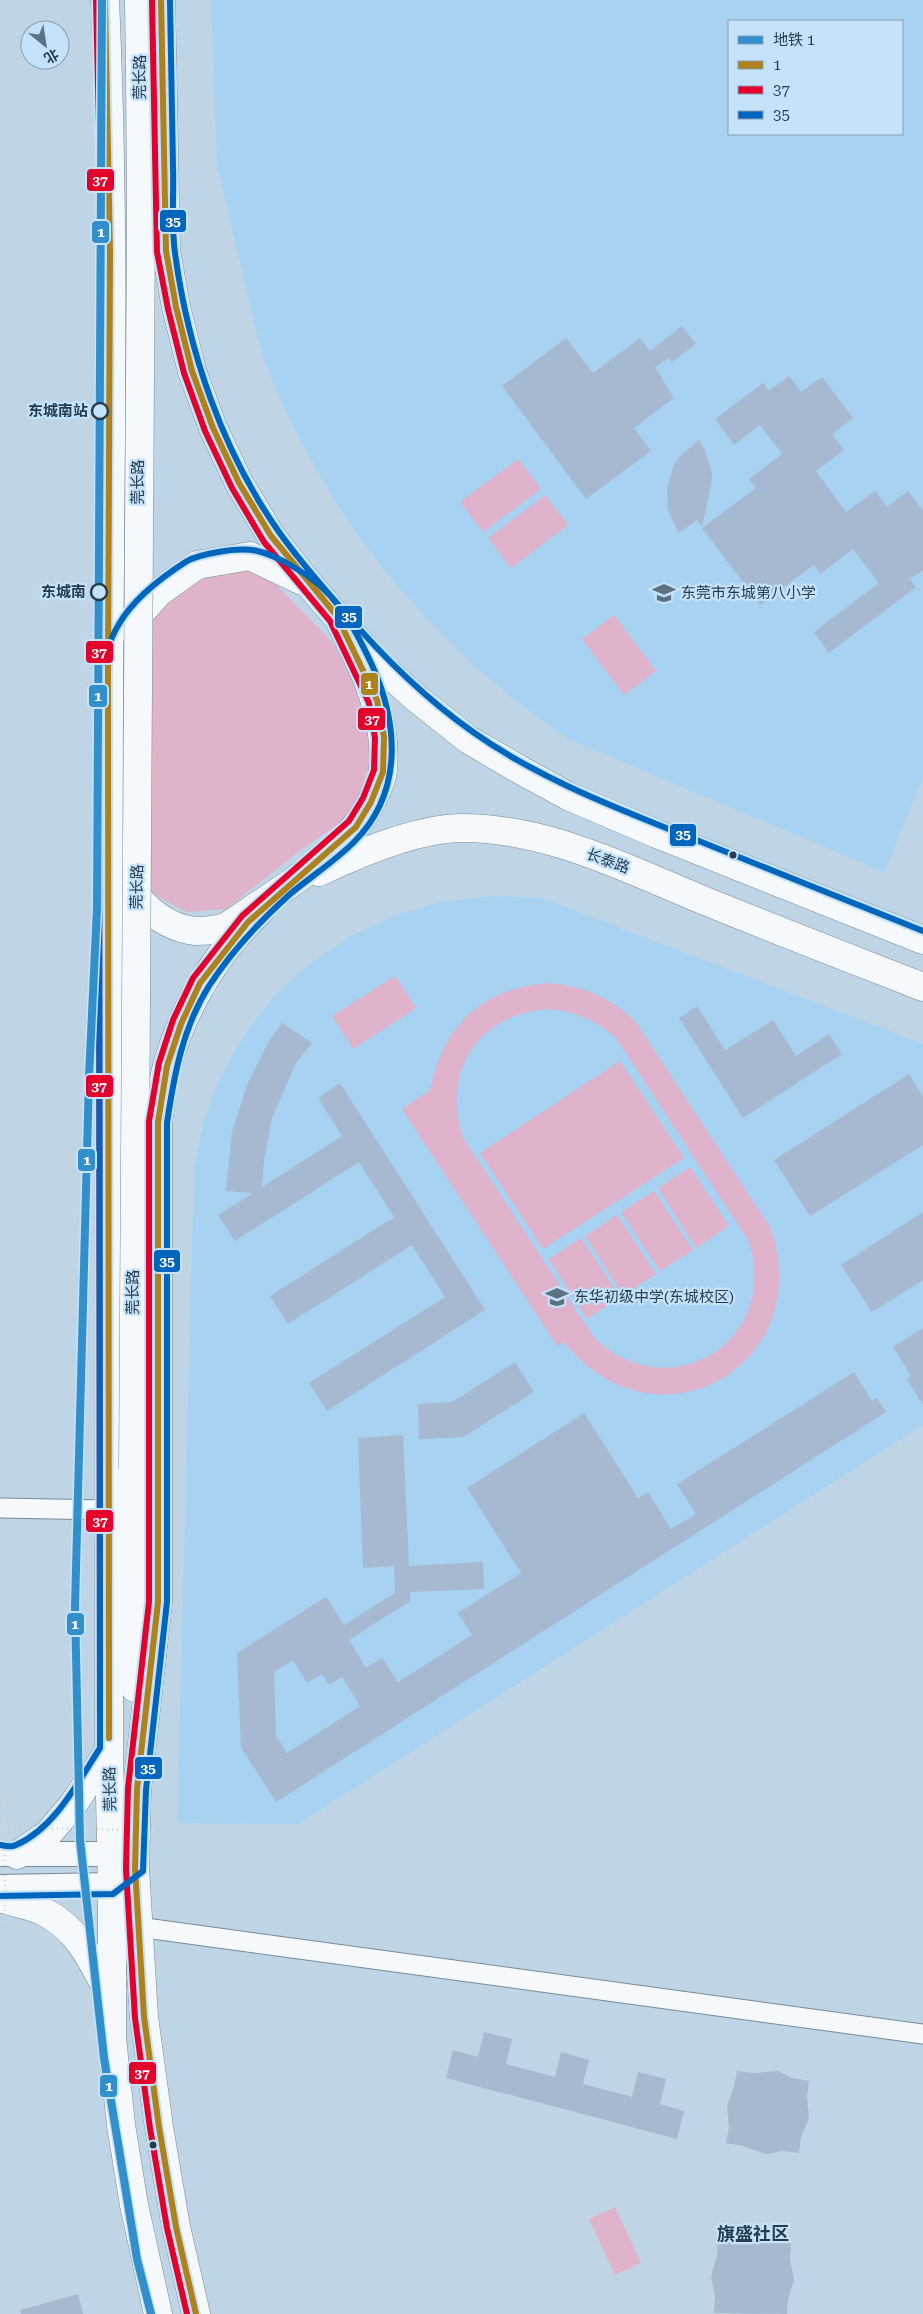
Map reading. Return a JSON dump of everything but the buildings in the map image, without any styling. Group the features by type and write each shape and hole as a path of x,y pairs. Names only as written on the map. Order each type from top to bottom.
{"main road":[{"name":"莞长路","path":"105,0 109,85 110,265 108,673 108,1510 109,1751 112,1885 110,1996 112,2038 121,2125 145,2262 158,2314"},
{"name":"莞长路","path":"139,0 141,221 133,1469 134,1665 138,1774 135,1868 144,2018 159,2127 176,2227 196,2314"},
{"name":"莞长路","path":"161,0 166,251 176,306 192,371 213,428 239,483 271,536 308,584 336,616"},
{"path":"108,673 127,628 159,592 197,565 250,556 308,584"},
{"path":"109,853 133,895 170,925 196,931 222,928 284,889 356,827 371,802 384,772 384,736 376,700 362,665 336,616"},
{"path":"336,616 376,662 469,740 568,796 923,940"},
{"name":"长泰路","path":"284,889 370,849 414,836 458,828 506,831 561,844 640,873 923,987"},
{"name":"莞长路","path":"138,1774 158,1602 158,1122 167,1066 181,1024 200,983 248,922 284,889"},
{"path":"8,1854 48,1834 72,1806 109,1751"},
{"path":"3,1910 44,1912 69,1928 84,1948 110,1996"}],"street":[{"path":"0,1508 108,1510"},
{"path":"0,1887 112,1885 135,1868 111,1854 8,1854"},
{"path":"138,1927 923,2034"}],"path":[{"path":"0,1796 5,1796 3,1910"},
{"path":"5,1828 154,1830"}],"shaded area":[{"path":"211,0 923,0 923,778 884,872 566,738 516,701 469,661 425,617 384,570 347,520 315,467 286,412 262,355 217,165"},
{"path":"518,459 541,489 483,532 460,502"},
{"path":"545,495 568,525 511,568 488,538"},
{"path":"258,566 337,647 363,683 376,735 364,785 348,817 302,849 226,909 187,912 160,898 128,872 118,835 115,678 126,643 189,583 226,568"},
{"path":"614,615 656,671 624,695 582,639"},
{"name":"东华初级中学(东城校区)","path":"493,896 542,898 923,1044 923,1425 298,1824 177,1823 194,1168 204,1121 221,1075 246,1033 276,994 312,962 353,935 397,915 444,901"},
{"path":"395,976 416,1008 353,1049 332,1016"},
{"path":"548,983 584,990 615,1005 635,1021 771,1229 779,1278 771,1321 749,1356 719,1380 681,1393 641,1392 601,1376 564,1342 557,1346 402,1109 430,1090 444,1047 455,1029 469,1014 485,1002 524,986","holes":["548,1009 585,1017 601,1026 616,1038 748,1240 754,1276 749,1307 735,1334 713,1353 686,1365 656,1367 625,1359 595,1339 463,1138 457,1114 457,1091 462,1069 471,1051 484,1035 502,1022 523,1013"]},
{"path":"620,1061 684,1158 543,1249 480,1153"},
{"path":"690,1167 729,1226 696,1248 658,1188"},
{"path":"654,1191 693,1250 660,1271 621,1212"},
{"path":"617,1215 656,1274 623,1295 585,1236"},
{"path":"581,1238 620,1297 587,1319 549,1259"},
{"path":"615,2207 641,2263 615,2275 589,2219"}],"metro line":[{"name":"1","path":"102,0 97,908 89,1077 75,1607 80,1840 104,2058 137,2259 151,2314"}],"transit line":[{"name":"37","path":"96,0 102,252 99,673 100,1738"},
{"name":"1","path":"105,0 110,252 108,673 109,1738"},
{"name":"37","path":"152,0 157,252 168,309 184,373 205,431 232,488 264,542 330,621 369,703 375,738 374,770 363,798 349,821 242,916 193,978 173,1020 159,1063 149,1121 149,1602 128,1788 126,1869 135,2018 150,2128 167,2228 187,2314"},
{"name":"1","path":"161,0 166,251 176,307 192,371 213,428 239,483 271,536 337,616 377,700 384,737 383,772 371,802 356,827 248,922 200,983 181,1024 167,1066 158,1122 158,1602 137,1789 135,1868 144,2017 159,2127 176,2227 196,2314"},
{"name":"35","path":"170,0 173,232 181,290 189,326 210,398 224,434 259,501 301,562 403,675 455,719 498,749 580,792 923,931"},
{"name":"35","path":"0,1896 113,1894 143,1871 146,1790 167,1602 167,1123 177,1069 192,1018 218,973 246,938 278,905 354,842 370,823 381,802 388,780 392,758 391,734 387,711 372,665 349,621 331,597 307,575 273,556 256,551 239,549 198,556 187,561 158,581 125,614 113,635 99,671 100,1748 54,1816 30,1837 16,1845 1,1845"}],"place":[{"name":"东城南站","path":"100,411"},
{"name":"东城南","path":"99,592"},
{"name":"东莞市东城第八小学","path":"664,593"},
{"name":"东华初级中学(东城校区)","path":"557,1297"}],"district":[{"name":"旗盛社区","path":"753,2234"}]}
